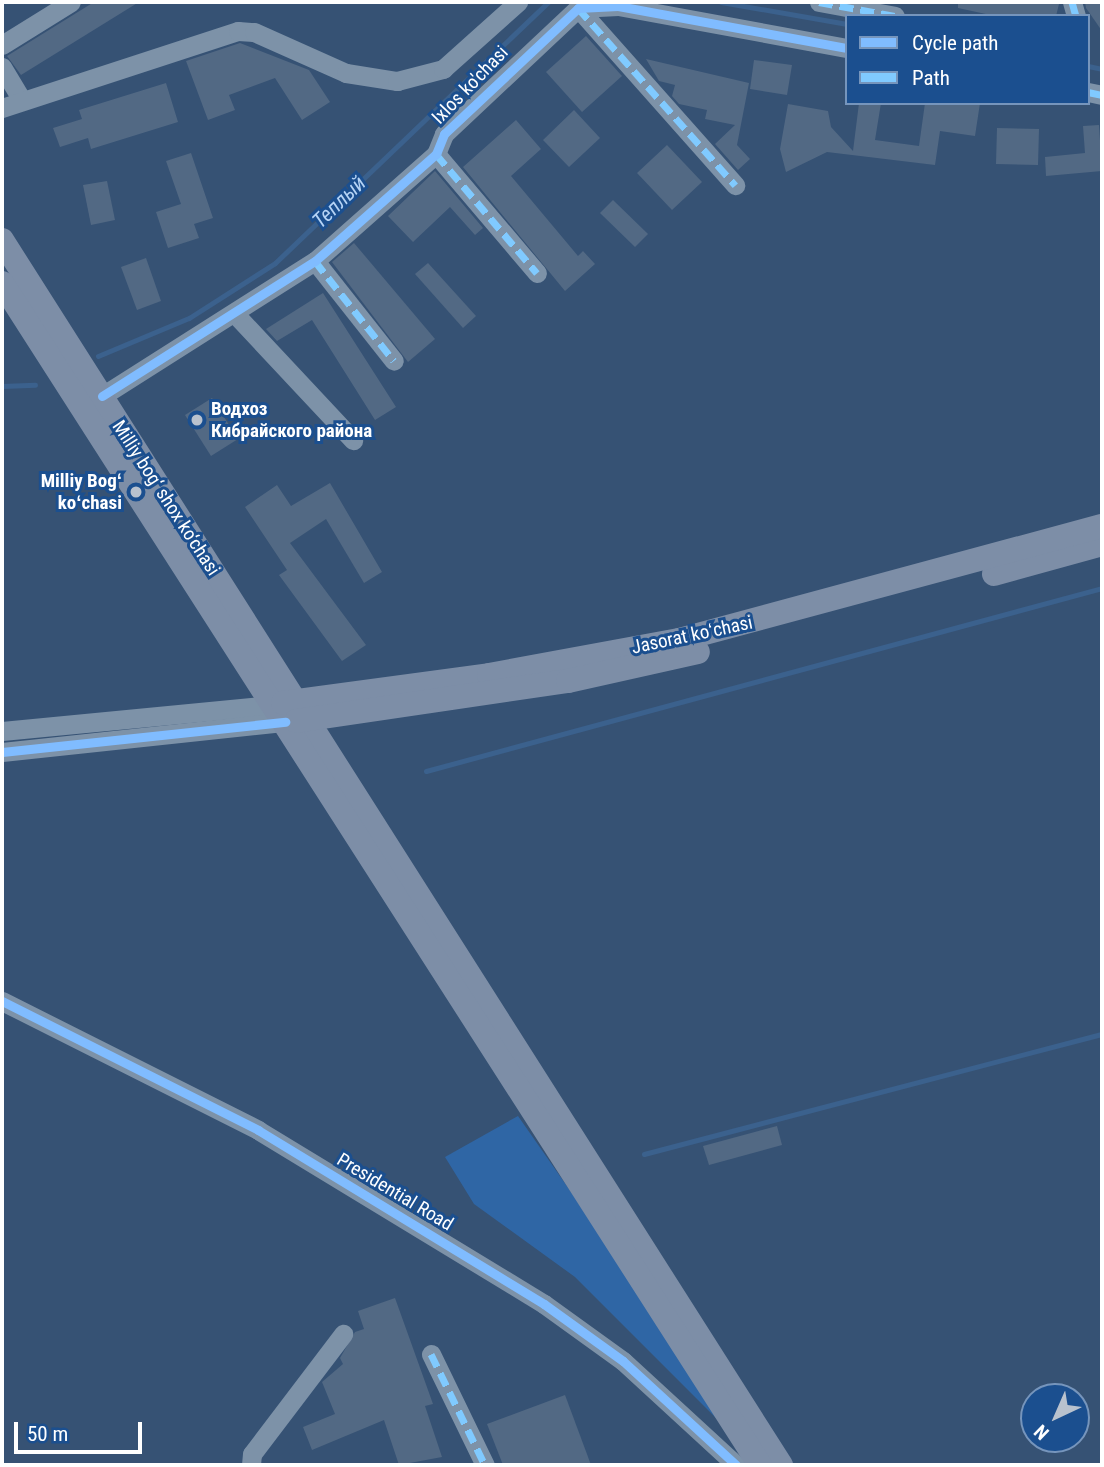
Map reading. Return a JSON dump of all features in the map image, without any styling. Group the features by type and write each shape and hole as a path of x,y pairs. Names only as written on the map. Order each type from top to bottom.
{"main road":[{"name":"Milliy bog‘ shox ko‘chasi","path":"2,240 102,396 291,712"},
{"name":"Milliy bog‘ shox ko‘chasi","path":"2,284 291,712"},
{"name":"Jasorat koʻchasi","path":"291,712 679,640 1102,526"},
{"name":"Jasorat koʻchasi","path":"291,712 594,676 814,623 1102,544"},
{"path":"291,712 760,1465"},
{"path":"291,712 781,1465"}],"street":[{"path":"2,45 71,2"},
{"path":"2,108 21,99 238,31 254,32 346,73 397,81 443,69 518,2"},
{"path":"819,2 884,14"},
{"path":"735,186 578,8 599,3 845,48"},
{"name":"Ixlos ko'chasi","path":"102,396 315,261 436,153 444,134 578,8"},
{"path":"2,67 21,99"},
{"path":"436,153 537,273"},
{"path":"315,261 394,361"},
{"path":"235,314 354,440"},
{"path":"2,731 291,712"},
{"path":"2,752 291,712"},
{"name":"Presidential Road","path":"2,1001 258,1130 544,1304 624,1361 736,1465"},
{"path":"251,1465 252,1454 343,1334"},
{"path":"431,1354 485,1465"}],"shaded area":[{"path":"518,1116 729,1431 575,1277 474,1204 445,1157"}],"building":[{"path":"94,2 139,2 21,75 7,56"},
{"path":"958,2 1059,4 1056,14 986,14 958,8"},
{"path":"1085,2 1102,2 1102,31 1086,8"},
{"path":"586,36 622,76 582,112 546,72"},
{"path":"240,43 309,70 330,102 302,120 275,78 229,95 235,110 208,120 186,61"},
{"path":"646,59 749,83 737,145 750,159 738,170 715,144 735,125 705,119 707,110 679,104 672,96 675,85 659,81"},
{"path":"754,60 792,65 787,95 750,89"},
{"path":"166,83 178,122 91,149 88,138 60,147 53,128 82,119 79,110"},
{"path":"788,104 828,111 831,127 853,151 859,105 881,105 875,140 919,146 925,105 980,105 975,136 940,131 935,165 827,152 786,172 780,149"},
{"path":"574,110 600,138 569,167 543,140"},
{"path":"516,120 541,149 511,176 578,256 583,251 595,264 565,291 463,167"},
{"path":"1099,125 1102,171 1046,176 1045,157 1085,153 1083,126"},
{"path":"997,128 1039,129 1038,165 996,164"},
{"path":"667,145 702,182 672,210 637,173"},
{"path":"191,153 213,218 194,224 199,238 168,248 156,212 181,204 166,161"},
{"path":"435,171 483,228 475,235 450,207 413,242 388,216"},
{"path":"107,181 115,220 91,225 83,185"},
{"path":"613,200 648,234 635,247 600,213"},
{"path":"354,243 435,339 408,362 332,262"},
{"path":"146,258 161,301 137,310 121,267"},
{"path":"428,263 476,316 463,328 415,274"},
{"path":"323,293 396,407 375,420 312,320 277,341 266,329"},
{"path":"212,398 238,439 211,456 185,415"},
{"path":"330,483 382,572 364,583 326,519 290,543 366,645 342,661 279,575 287,570 245,507 277,485 291,506"},
{"path":"777,1126 782,1145 709,1165 703,1146"},
{"path":"395,1298 433,1404 425,1406 442,1457 399,1465 384,1420 312,1450 303,1427 335,1414 322,1382 343,1364 340,1358 355,1332 364,1329 358,1311"},
{"path":"565,1395 591,1465 503,1465 487,1424"}],"waterway":[{"name":"Теплый","path":"98,356 189,318 275,263 548,2"},
{"name":"Теплый","path":"721,2 845,24"},
{"name":"Теплый","path":"1090,66 1102,69"},
{"name":"Теплый","path":"2,386 35,385"},
{"path":"426,771 1102,588"},
{"path":"644,1154 1102,1034"}],"marked path":[{"path":"819,2 884,14"},
{"path":"1072,2 1075,14"},
{"path":"578,8 735,185"},
{"path":"1090,92 1102,95"},
{"path":"436,154 537,273"},
{"path":"315,261 394,361"},
{"path":"431,1354 485,1465"}],"cycle path":[{"path":"102,396 315,261 436,154 444,134 578,8 618,6 845,48"},
{"path":"2,752 285,722"},
{"path":"2,1001 258,1130 544,1304 623,1361 736,1465"}],"place":[{"name":"Водхоз Кибрайского района","path":"197,420"},
{"name":"Milliy Bogʻ koʻchasi","path":"136,492"}]}
